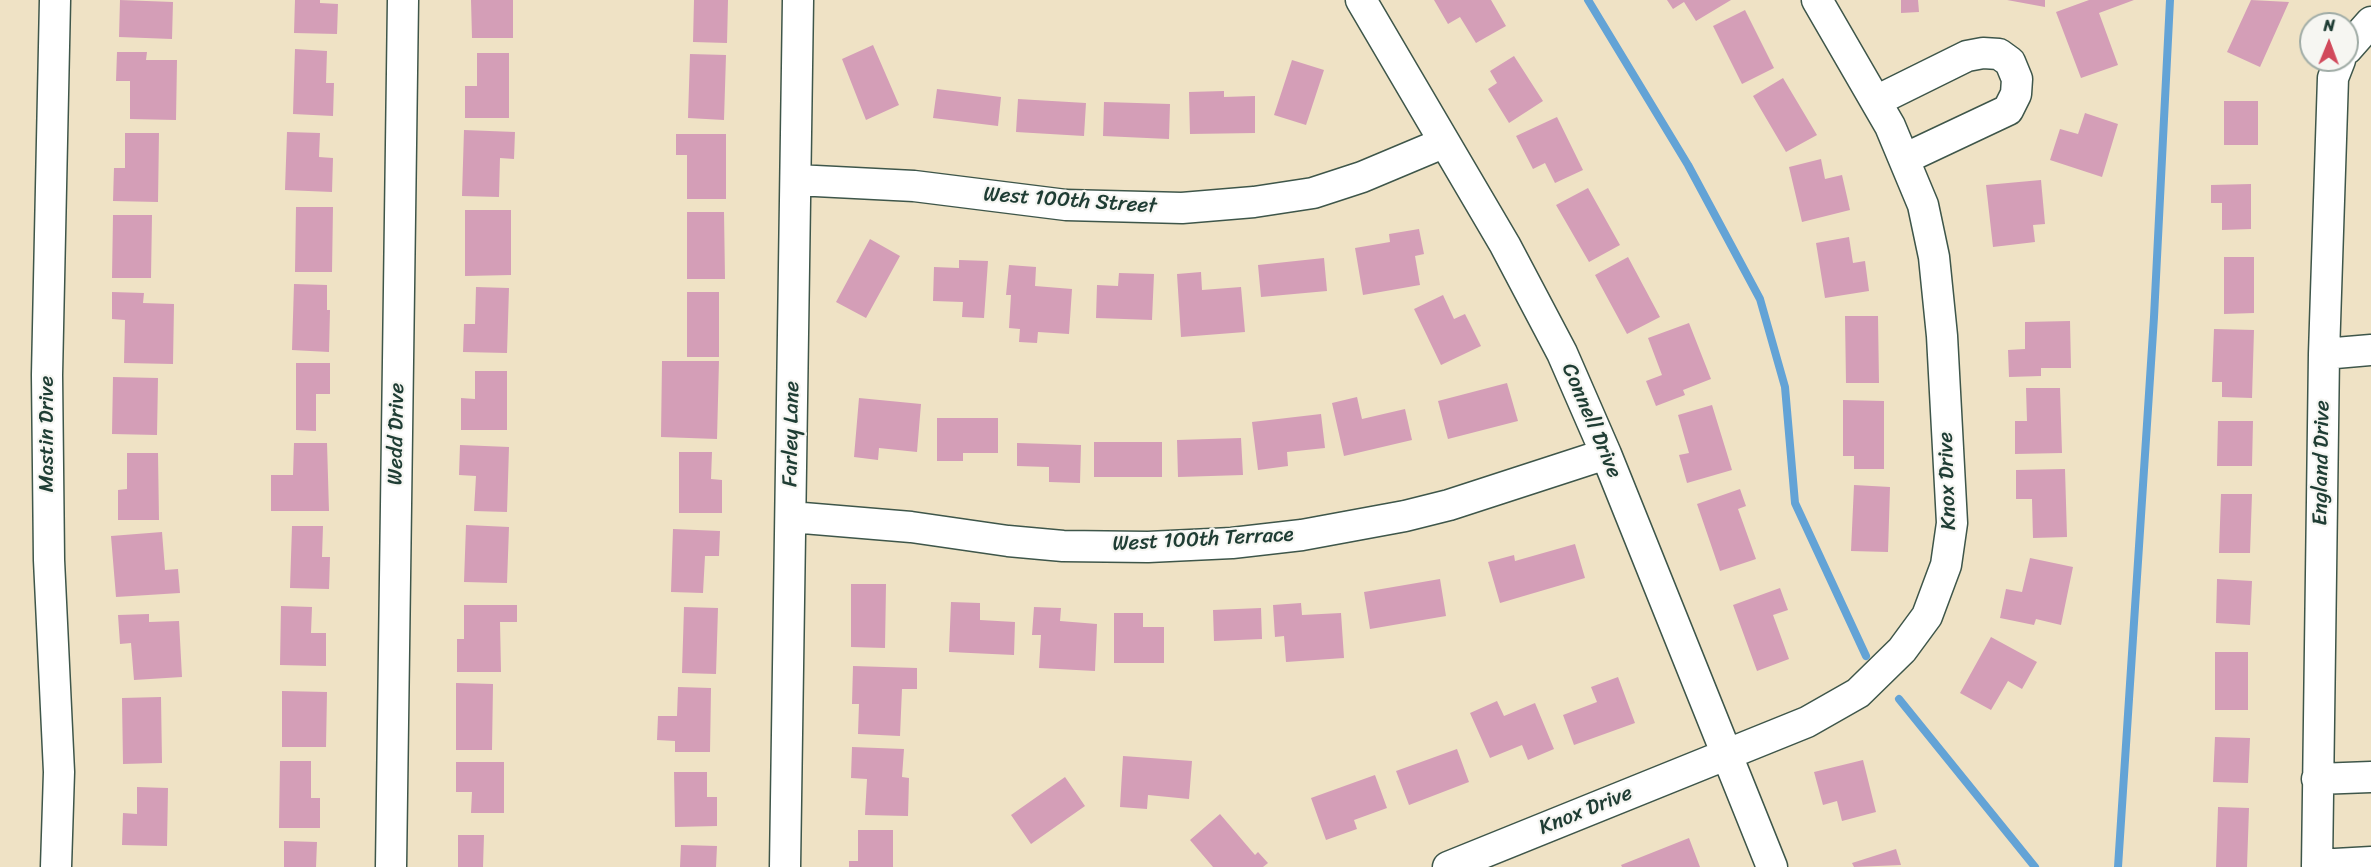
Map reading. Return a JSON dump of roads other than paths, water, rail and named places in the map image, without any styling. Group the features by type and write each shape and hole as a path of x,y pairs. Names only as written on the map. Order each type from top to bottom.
{"street":[{"name":"Mastin Drive","path":"55,0 47,387 49,560 59,772 56,867"},
{"name":"Wedd Drive","path":"391,867 403,0"},
{"name":"Farley Lane","path":"786,867 798,0"},
{"name":"Connell Drive","path":"1361,0 1504,245 1557,343 1606,454 1772,867"},
{"name":"Knox Drive","path":"1448,867 1807,722 1858,693 1902,650 1927,616 1946,565 1952,523 1942,336 1934,257 1923,205 1890,126 1817,0"},
{"path":"2359,36 2371,22"},
{"path":"1876,101 1967,56 1983,52 1999,54 2010,62 2017,79 2016,94 2008,110 1904,159"},
{"name":"England Drive","path":"2317,866 2324,354 2333,78 2335,72"},
{"name":"West 100th Street","path":"796,180 914,186 1065,205 1182,208 1254,202 1313,193 1362,177 1443,143"},
{"path":"2324,354 2371,350"},
{"name":"West 100th Terrace","path":"791,517 911,527 1008,541 1063,546 1148,547 1232,543 1302,534 1405,516 1449,505 1606,454"},
{"path":"2318,779 2371,777"},
{"path":"2317,866 2371,862"}],"waterway":[{"path":"1588,0 1688,165 1760,299 1785,387 1795,503 1866,656"},
{"path":"2118,867 2154,317 2170,0"},
{"path":"1899,699 2035,867"}]}
